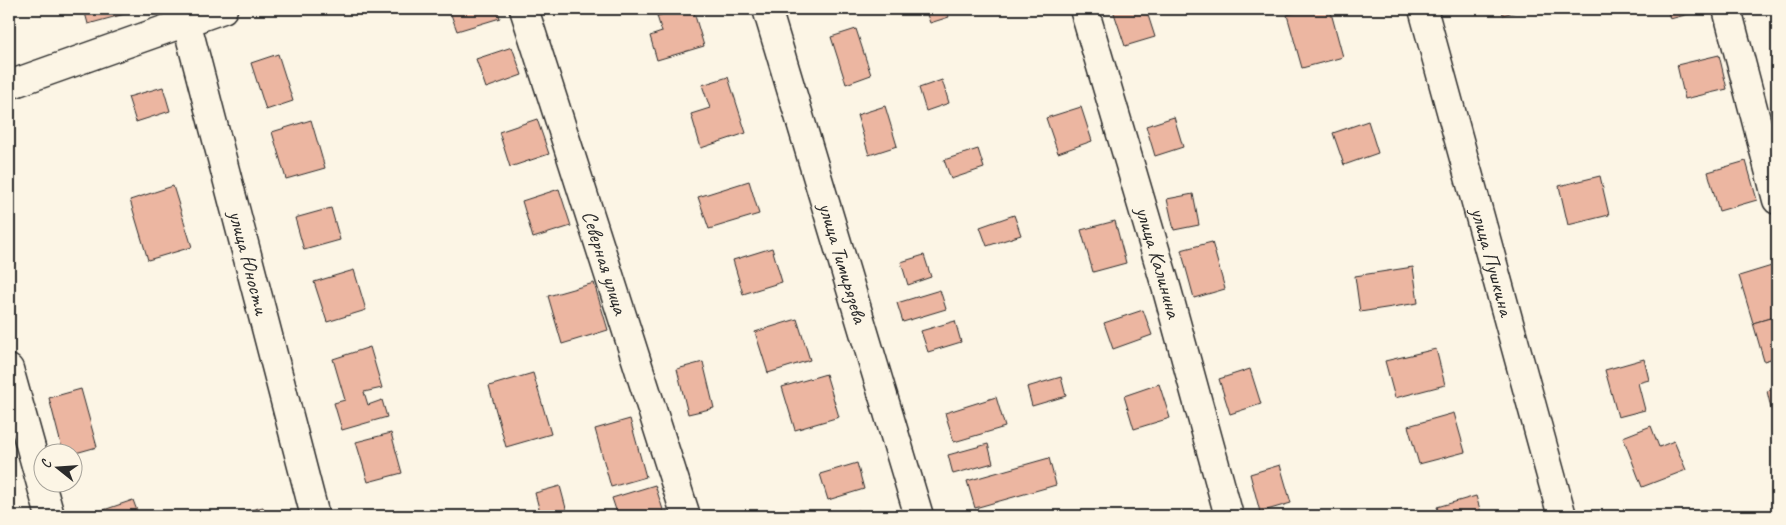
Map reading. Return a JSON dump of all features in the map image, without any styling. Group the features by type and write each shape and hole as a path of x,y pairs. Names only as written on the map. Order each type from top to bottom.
{"street":[{"path":"9,85 185,15 223,9"},
{"name":"Северная улица","path":"524,9 686,516"},
{"name":"улица Тимирязева","path":"767,9 919,516"},
{"name":"улица Калинина","path":"1084,9 1167,290 1229,516"},
{"name":"улица Пушкина","path":"1423,9 1562,516"},
{"path":"1726,9 1777,200"},
{"name":"улица Юности","path":"185,15 316,516"},
{"path":"9,369 50,516"}],"building":[{"path":"84,9 131,9 132,12 88,24"},
{"path":"449,9 497,9 500,18 457,31"},
{"path":"682,9 693,9 704,46 657,60 650,36 662,32 657,16"},
{"path":"925,9 946,9 949,17 930,23"},
{"path":"1146,9 1155,37 1125,46 1113,10"},
{"path":"1311,9 1330,9 1343,57 1302,68 1287,15"},
{"path":"1502,9 1524,9 1503,15"},
{"path":"1667,9 1708,9 1670,19"},
{"path":"856,29 871,75 846,84 831,37"},
{"path":"512,47 522,75 486,88 476,59"},
{"path":"278,54 293,101 266,110 251,63"},
{"path":"1719,55 1727,89 1685,99 1677,65"},
{"path":"728,77 746,133 701,148 691,114 710,108 702,85"},
{"path":"942,80 949,103 926,111 919,88"},
{"path":"163,87 170,111 136,122 128,97"},
{"path":"885,106 897,146 869,155 857,115"},
{"path":"1081,107 1092,141 1058,153 1046,118"},
{"path":"1174,117 1183,147 1155,156 1146,126"},
{"path":"537,119 549,154 510,167 499,132"},
{"path":"311,120 325,168 286,179 272,132"},
{"path":"1368,121 1378,153 1344,165 1333,133"},
{"path":"978,149 984,168 951,179 944,160"},
{"path":"1746,161 1757,200 1719,211 1708,172"},
{"path":"1600,176 1609,215 1568,225 1559,186"},
{"path":"749,181 759,214 709,229 698,197"},
{"path":"173,186 192,247 148,260 130,200"},
{"path":"559,189 571,226 533,238 522,201"},
{"path":"1193,194 1199,225 1174,230 1167,199"},
{"path":"331,208 340,240 304,250 295,218"},
{"path":"1014,215 1021,235 987,246 980,227"},
{"path":"1115,221 1126,263 1093,272 1081,230"},
{"path":"1212,242 1225,289 1194,298 1181,250"},
{"path":"772,248 782,282 743,294 733,260"},
{"path":"924,255 931,277 908,285 901,262"},
{"path":"1775,265 1777,273 1777,316 1753,323 1739,276"},
{"path":"1413,267 1418,303 1360,312 1355,276"},
{"path":"354,270 366,310 327,322 314,282"},
{"path":"594,283 608,330 562,344 548,296"},
{"path":"940,290 946,309 903,322 897,303"},
{"path":"1143,310 1152,335 1113,349 1104,323"},
{"path":"1777,316 1777,357 1764,361 1753,323"},
{"path":"797,319 810,360 768,373 755,332"},
{"path":"955,321 961,342 928,352 921,331"},
{"path":"370,347 382,388 364,392 368,405 382,400 387,417 342,430 334,403 345,400 333,359"},
{"path":"1436,349 1445,385 1395,398 1385,361"},
{"path":"1644,359 1649,380 1638,383 1645,410 1618,417 1605,370"},
{"path":"703,362 714,408 688,414 677,369"},
{"path":"1250,369 1261,404 1230,414 1219,379"},
{"path":"533,373 551,434 506,447 489,386"},
{"path":"826,374 839,417 795,430 782,387"},
{"path":"1061,377 1066,396 1032,406 1027,387"},
{"path":"1159,384 1170,418 1134,429 1124,396"},
{"path":"1777,388 1777,416 1773,417 1767,391"},
{"path":"81,389 97,447 82,451 82,442 60,442 49,398"},
{"path":"996,397 1005,427 954,442 945,413"},
{"path":"1454,413 1465,452 1419,464 1408,426"},
{"path":"630,419 646,477 611,487 595,429"},
{"path":"1651,426 1659,447 1674,441 1686,470 1642,487 1623,437"},
{"path":"391,433 402,473 368,482 356,442"},
{"path":"988,444 993,463 953,474 948,455"},
{"path":"1049,458 1056,485 975,508 967,481"},
{"path":"857,463 864,489 828,500 820,474"},
{"path":"1280,465 1291,503 1260,512 1250,474"},
{"path":"655,485 665,516 618,516 612,498"},
{"path":"560,486 567,512 554,516 541,516 535,493"},
{"path":"1476,496 1482,516 1440,516 1437,507"},
{"path":"133,500 139,516 96,516 95,513"},
{"path":"263,507 266,516 235,516 234,514"},
{"path":"1705,509 1707,516 1683,516"},
{"path":"859,510 860,516 834,516"}]}
